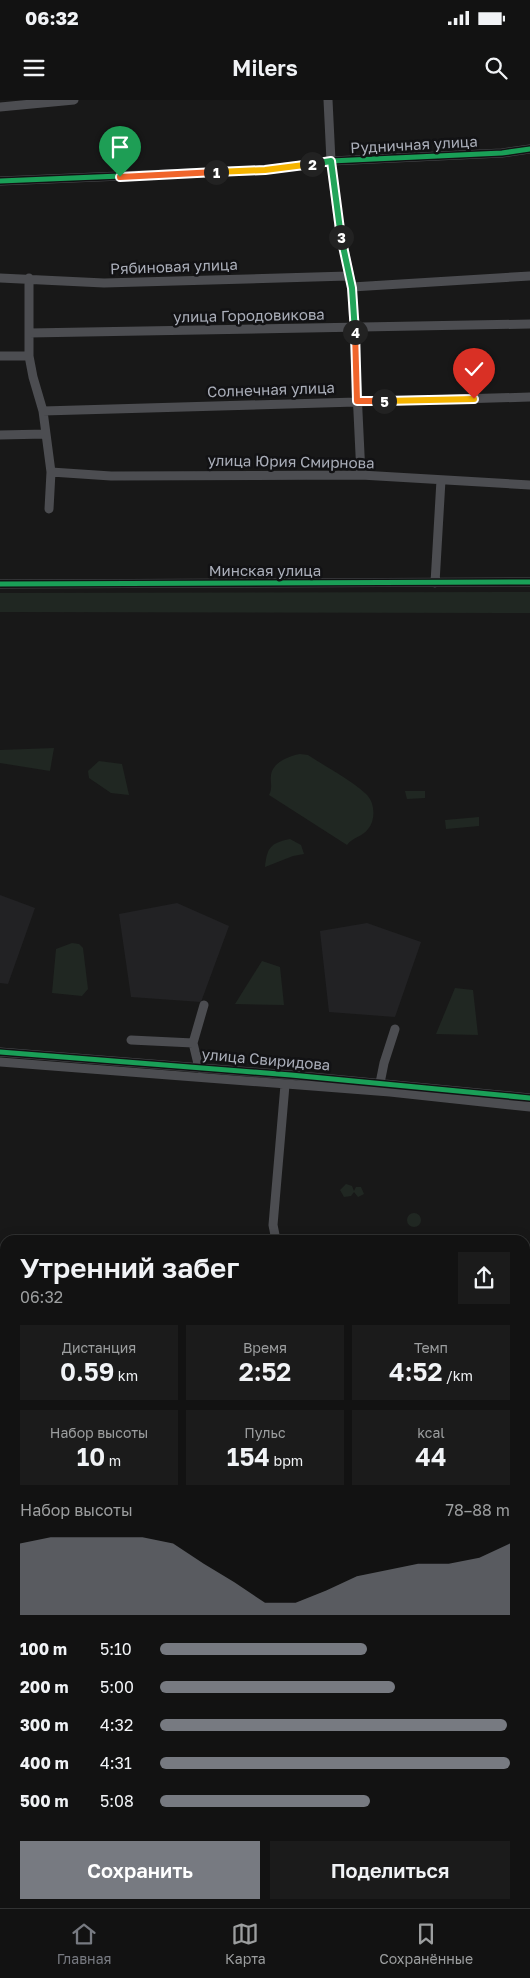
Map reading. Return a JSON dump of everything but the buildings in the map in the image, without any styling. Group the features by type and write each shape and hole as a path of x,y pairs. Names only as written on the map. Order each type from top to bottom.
{"street":[{"path":"0,107 74,100"},
{"path":"328,100 331,161 339,227 352,288 361,475"},
{"name":"Рудничная улица","path":"0,181 265,170 331,161 502,153 530,149"},
{"name":"Рябиновая улица","path":"0,278 104,283 348,276"},
{"path":"352,288 530,276"},
{"path":"29,278 29,356 32,377 43,411 51,472 50,509"},
{"name":"улица Городовикова","path":"29,333 530,324"},
{"path":"0,356 29,356"},
{"name":"Солнечная улица","path":"43,411 530,397"},
{"path":"0,435 46,434"},
{"name":"улица Юрия Смирнова","path":"51,472 111,476 361,475 530,485"},
{"path":"435,583 441,480"},
{"name":"Минская улица","path":"0,584 530,582"},
{"path":"200,1068 193,1043 204,1005"},
{"path":"380,1083 394,1029"},
{"path":"131,1040 193,1043"},
{"name":"улица Свиридова","path":"0,1052 380,1083 530,1098"},
{"name":"улица Свиридова","path":"0,1062 390,1092 530,1107"},
{"path":"275,1235 273,1225 285,1085"}],"shaded area":[{"path":"530,592 530,613 0,612 0,593"},
{"path":"54,748 50,771 0,763 0,750"},
{"path":"308,755 345,778 369,797 373,806 371,825 366,832 347,845 269,795 272,770 278,763 291,756"},
{"path":"99,761 122,764 129,795 111,793 89,778 88,771"},
{"path":"405,791 425,791 425,798 407,799"},
{"path":"479,817 479,826 446,829 445,820"},
{"path":"290,839 301,845 304,854 293,856 265,867 267,855 271,847 278,842"},
{"path":"0,895 35,908 8,984 0,983"},
{"path":"177,903 229,926 201,1002 131,997 119,914"},
{"path":"367,923 421,942 395,1017 329,1012 320,931"},
{"path":"72,943 79,944 83,948 88,989 82,996 52,993 56,949"},
{"path":"262,961 280,967 284,1005 235,1004"},
{"path":"455,988 473,990 478,1035 436,1034"},
{"path":"346,1184 352,1186 354,1191 356,1187 361,1187 364,1194 358,1197 354,1192 351,1196 344,1197 340,1190"},
{"path":"414,1213 419,1215 421,1220 419,1225 414,1227 409,1225 407,1220 409,1215"}],"cycle path":[{"path":"0,181 265,170 331,161 502,153 530,149"},
{"path":"0,584 530,582"},
{"path":"0,1052 291,1075 530,1098"}],"route":[{"path":"120,177 265,170 331,161 339,227 352,288 357,401 474,399"}]}
